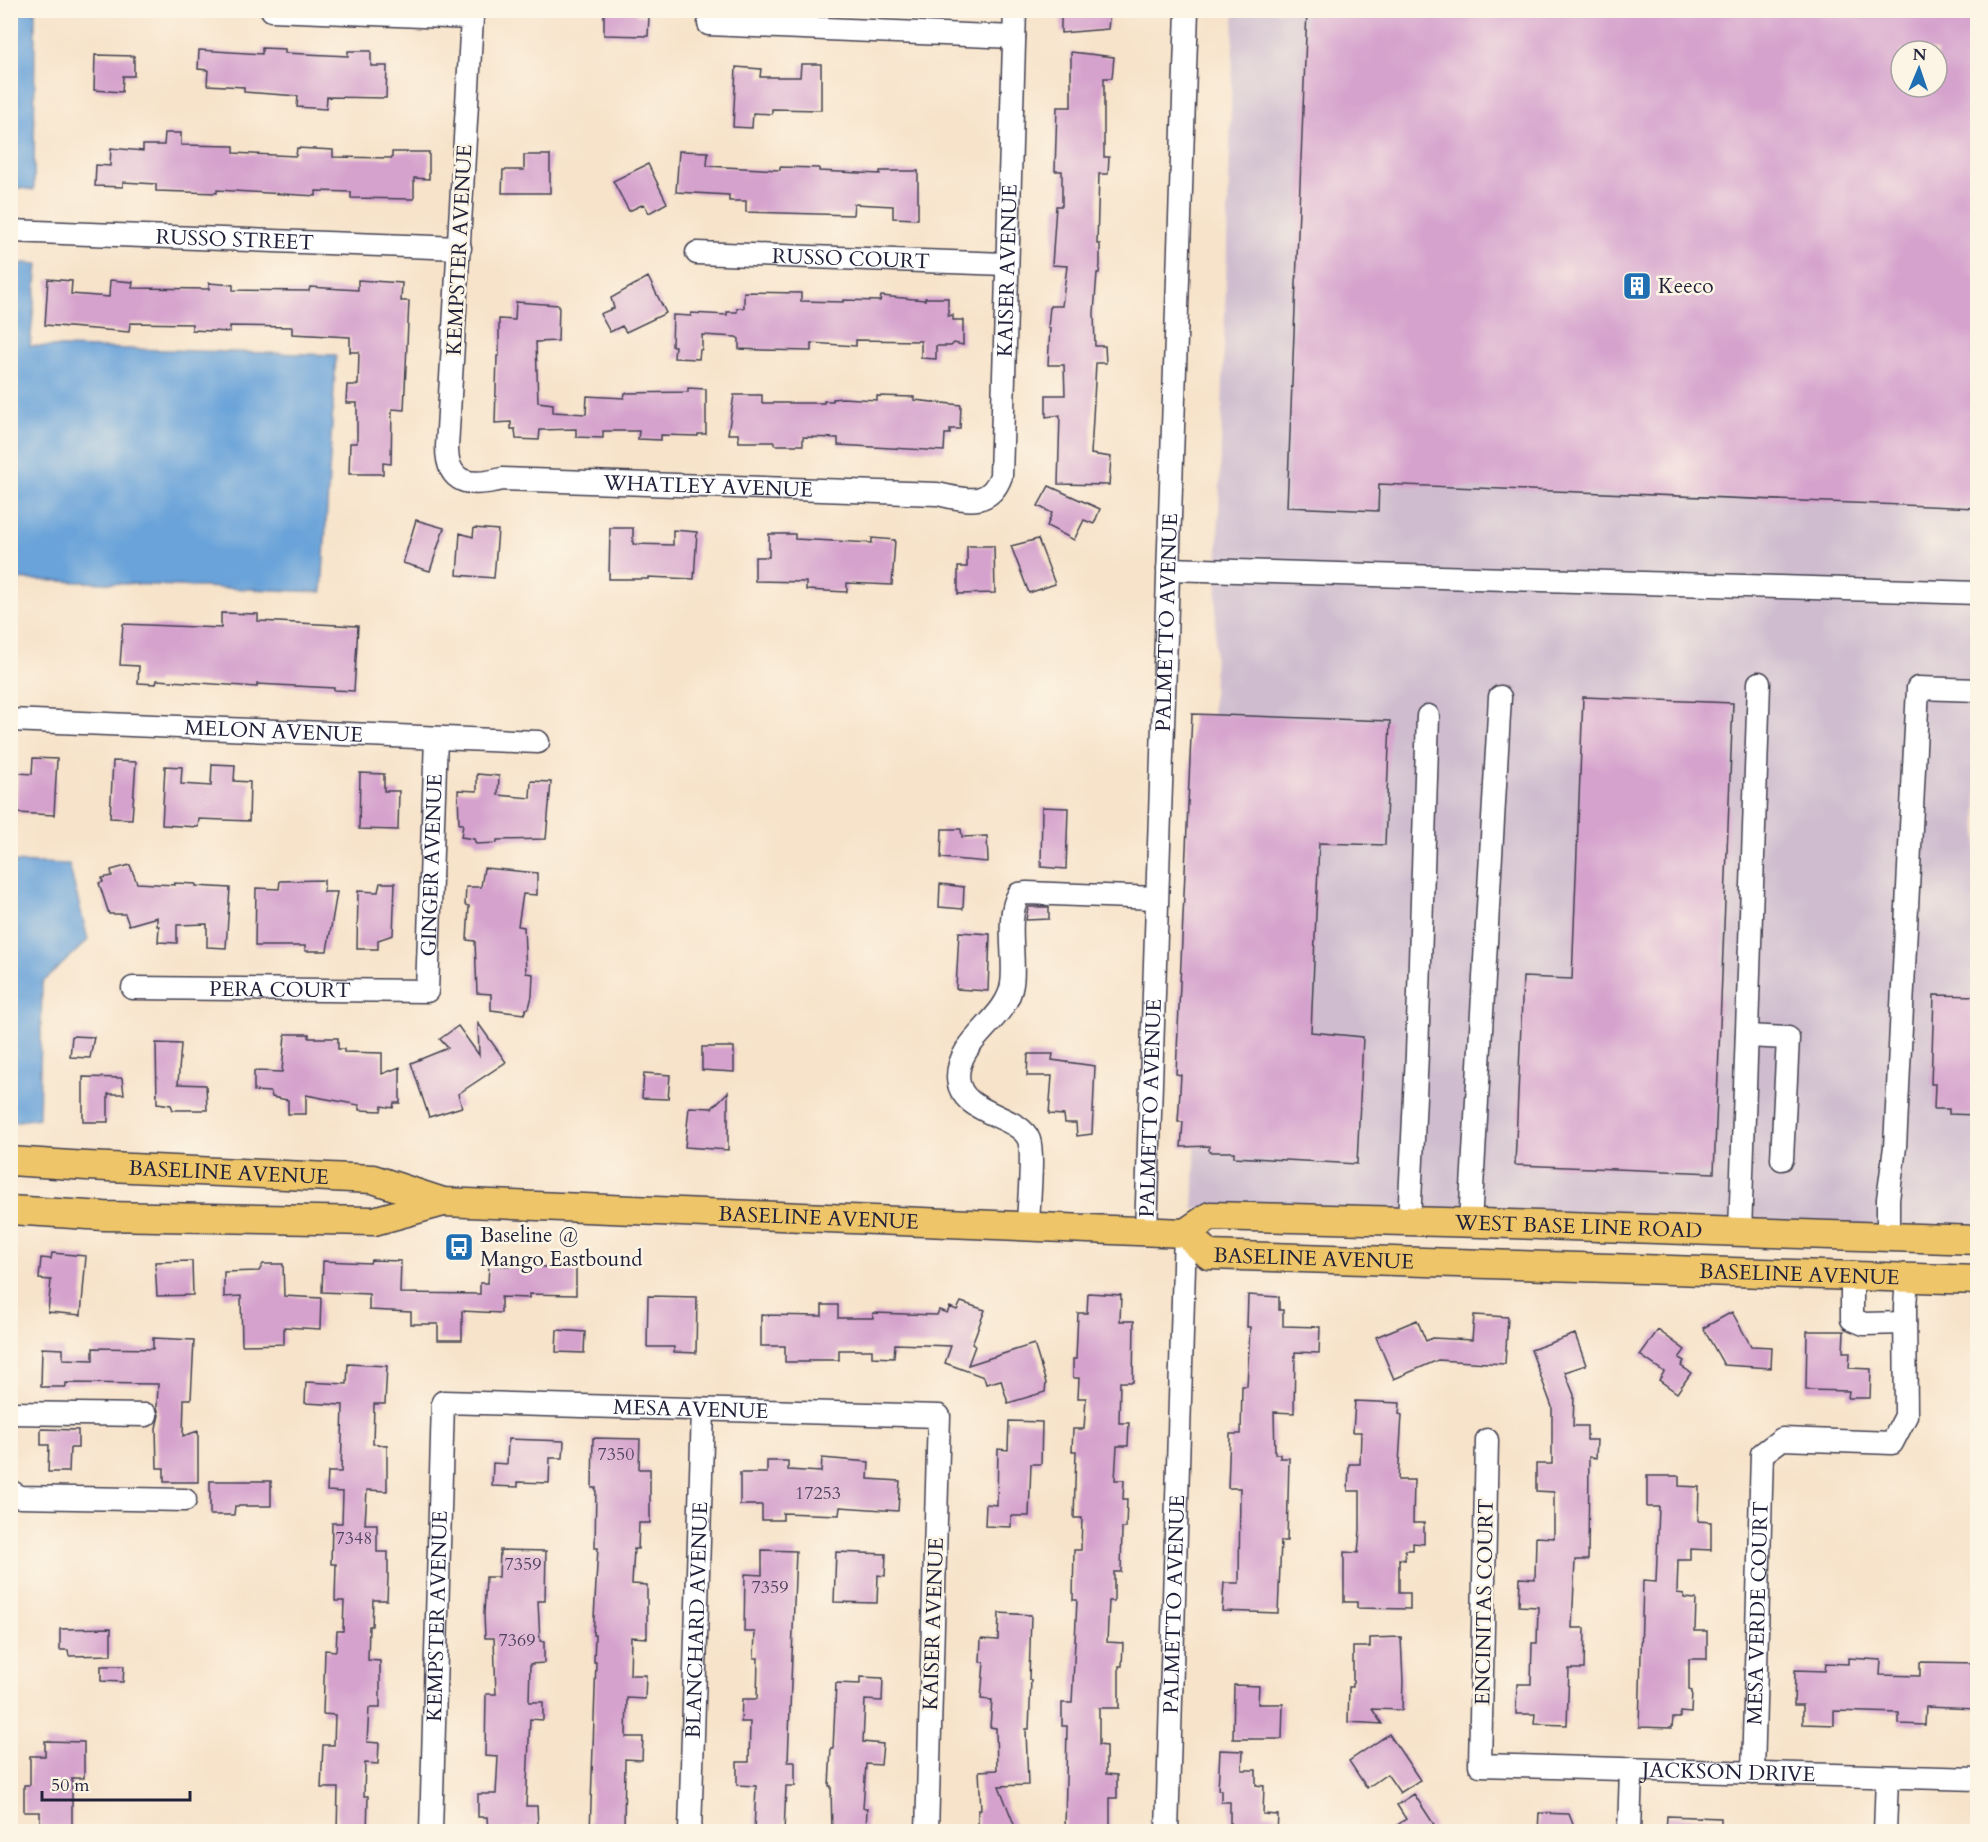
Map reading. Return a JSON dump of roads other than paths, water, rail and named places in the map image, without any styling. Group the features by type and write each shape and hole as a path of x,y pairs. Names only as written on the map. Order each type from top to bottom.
{"main road":[{"name":"BASELINE AVENUE","path":"10,1161 373,1179 443,1202 1185,1233 1209,1255 1977,1280"},
{"name":"BASELINE AVENUE","path":"10,1210 104,1216 374,1221 443,1202"},
{"name":"WEST BASE LINE ROAD","path":"1185,1233 1210,1216 1977,1240"}],"street":[{"name":"KEMPSTER AVENUE","path":"272,10 472,18 447,453 451,470 458,479"},
{"name":"KAISER AVENUE","path":"960,498 975,500 988,496 997,486 1001,476 1015,10"},
{"name":"PALMETTO AVENUE","path":"1146,1232 1187,10"},
{"path":"709,24 1014,37"},
{"name":"RUSSO STREET","path":"10,231 460,248"},
{"name":"RUSSO COURT","path":"697,254 1006,264"},
{"name":"WHATLEY AVENUE","path":"458,479 469,483 486,483 502,479 937,494 960,498"},
{"path":"1168,569 1977,593"},
{"path":"1740,1232 1759,683"},
{"path":"1887,1237 1888,1199 1895,1147 1918,688 1977,690"},
{"path":"1470,1223 1500,697"},
{"path":"1409,1222 1428,716"},
{"name":"MELON AVENUE","path":"10,720 538,741"},
{"name":"GINGER AVENUE","path":"427,991 436,738"},
{"path":"1028,1227 1029,1140 1021,1129 992,1116 971,1101 960,1090 958,1076 961,1061 1008,999 1012,984 1013,921 1016,900 1019,894 1027,893 1156,897"},
{"name":"PERA COURT","path":"133,988 427,991"},
{"path":"1747,1036 1788,1038 1782,1159"},
{"name":"PALMETTO AVENUE","path":"1167,1832 1185,1233"},
{"path":"1852,1277 1852,1319 1864,1324 1905,1323 1907,1278"},
{"name":"MESA VERDE COURT","path":"1753,1773 1762,1454 1782,1439 1892,1443 1906,1416 1905,1323"},
{"name":"KEMPSTER AVENUE","path":"431,1832 443,1402"},
{"name":"MESA AVENUE","path":"443,1402 939,1416"},
{"name":"BLANCHARD AVENUE","path":"690,1832 703,1410"},
{"path":"10,1413 146,1415"},
{"name":"KAISER AVENUE","path":"927,1832 939,1416"},
{"name":"ENCINITAS COURT","path":"1480,1765 1487,1440"},
{"path":"10,1491 20,1497 184,1500"},
{"name":"JACKSON DRIVE","path":"1480,1765 1977,1779"},
{"path":"1629,1832 1631,1769"},
{"path":"1885,1832 1887,1777"}],"water":[{"path":"11,10 35,11 34,190 11,187"},
{"path":"23,263 38,264 30,346 336,355 322,592 11,579 10,273"},
{"path":"11,862 69,864 88,940 42,983 39,1118 11,1122"}],"place":[{"name":"Keeco","path":"1637,286"},
{"name":"Baseline @ Mango Eastbound","path":"459,1247"}]}
